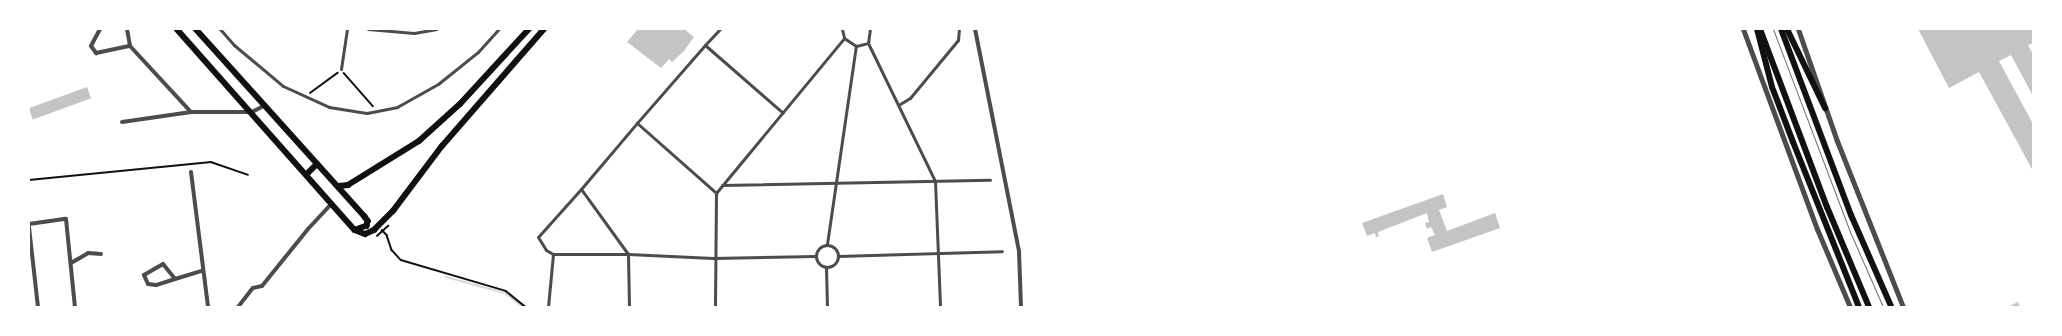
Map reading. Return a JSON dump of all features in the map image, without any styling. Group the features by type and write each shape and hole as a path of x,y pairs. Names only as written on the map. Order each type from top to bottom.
{"main road":[{"path":"177,29 355,230 368,233 378,226 454,132 544,29"},
{"path":"196,29 316,164 339,186 368,221 365,228 355,230"},
{"path":"339,186 348,185 419,141 460,104 529,29"},
{"path":"1758,29 1772,87 1859,307"},
{"path":"1758,29 1832,221 1869,307"},
{"path":"1781,29 1851,214 1891,306"},
{"path":"1787,29 1825,108"},
{"path":"307,174 316,164"}],"street":[{"path":"100,29 91,46 96,53 130,46"},
{"path":"127,29 130,46 191,112"},
{"path":"220,29 234,44 283,86 336,110 355,113 379,112 397,107 438,84 478,52 499,29"},
{"path":"342,69 347,29"},
{"path":"368,29 414,32 437,29"},
{"path":"720,29 636,123 581,189 538,237 546,250 554,254 628,254 713,258 815,256"},
{"path":"842,29 844,38 856,46 868,43"},
{"path":"870,29 868,43 900,104 935,181 940,307"},
{"path":"900,104 910,98 958,40 959,29"},
{"path":"975,29 1019,252 1021,307"},
{"path":"1743,29 1814,222 1850,307"},
{"path":"1798,29 1825,108 1903,307"},
{"path":"715,307 713,258 716,193 844,38"},
{"path":"705,45 783,113"},
{"path":"827,244 856,46"},
{"path":"122,122 191,112 252,112 265,105"},
{"path":"636,123 716,193"},
{"path":"191,172 202,271 208,307"},
{"path":"722,185 990,180"},
{"path":"581,189 628,254 628,307"},
{"path":"238,307 253,288 262,286 308,228 332,203"},
{"path":"29,224 66,219 75,307"},
{"path":"29,227 38,307"},
{"path":"827,244 836,249 838,256 833,265 826,267 820,265 815,256 820,246 827,244"},
{"path":"838,256 1002,251"},
{"path":"70,263 88,253 101,254"},
{"path":"548,307 554,254"},
{"path":"175,279 163,264 144,275 148,284 156,285 202,271"},
{"path":"826,267 827,307"}],"path":[{"path":"303,96 331,80 342,69 355,88 379,112"},
{"path":"29,180 211,162 248,175"},
{"path":"383,231 392,250 401,260 506,291 526,307"}],"building":[{"path":"638,29 684,29 694,37 684,51 672,62 669,59 661,68 627,42"},
{"path":"1918,29 2033,29 2033,43 2028,45 2033,54 2033,96 2011,55 1999,61 2033,124 2033,171 1979,72 1949,88"},
{"path":"87,87 91,98 33,119 29,108"},
{"path":"1443,194 1447,207 1439,210 1447,231 1495,213 1500,228 1432,252 1427,238 1435,235 1431,227 1427,229 1425,223 1429,222 1427,213 1378,232 1379,236 1376,237 1375,233 1367,236 1362,223"},
{"path":"2018,302 2020,307 2008,307"}],"waterway":[{"path":"446,277 505,293 523,307"}],"tram line":[{"path":"1773,29 1851,234 1883,307"}]}
